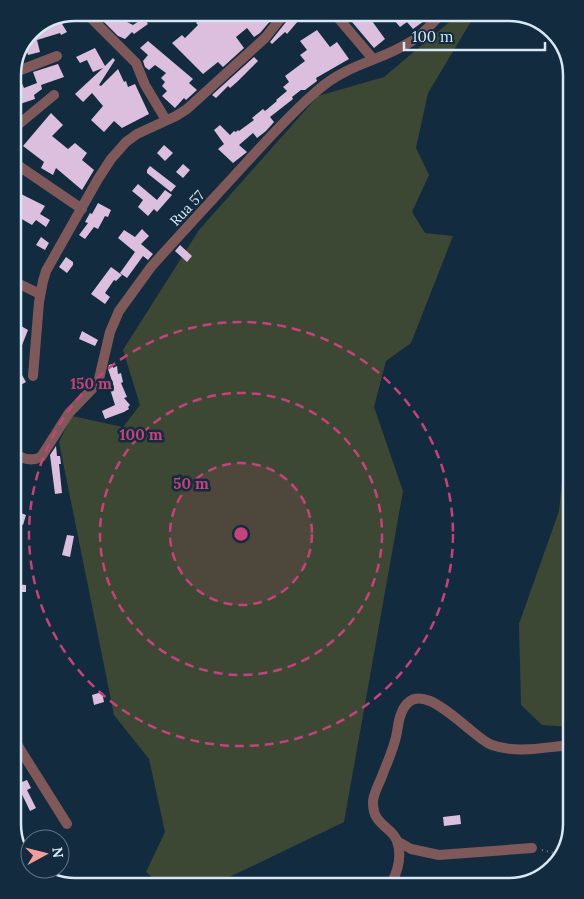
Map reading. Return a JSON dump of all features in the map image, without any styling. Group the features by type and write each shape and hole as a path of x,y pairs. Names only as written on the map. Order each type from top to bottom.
{"street":[{"path":"95,21 136,63 145,85 166,120"},
{"path":"33,376 40,294 46,271 111,159 126,142 137,134 187,109 265,38 279,21"},
{"path":"341,21 373,59"},
{"name":"Rua 57","path":"21,458 26,460 34,460 41,457 69,413 99,379 110,332 119,312 151,267 279,127 317,90 332,79 411,42 435,21"},
{"path":"21,70 57,56"},
{"path":"21,122 54,95"},
{"path":"21,168 82,210"},
{"path":"21,285 40,294"},
{"path":"532,848 439,855 411,849 397,842 378,819 374,812 373,800 376,790 394,747 401,713 408,703 422,699 436,703 479,739 492,745 521,749 563,746"},
{"path":"21,752 67,824"},
{"path":"393,878 399,862 397,842"}],"path":[{"path":"532,848 554,853"}],"green space":[{"path":"450,21 471,21 428,93 416,148 429,175 412,212 425,233 453,236 411,343 386,361 374,407 403,491 344,822 227,878 153,878 146,872 165,832 149,759 114,715 59,442 72,416 123,427 140,405 123,350 199,230 318,96 384,77"},
{"path":"563,472 563,726 542,725 521,705 519,624 559,511"}],"building":[{"path":"103,21 125,21 133,25 139,21 146,21 148,24 134,34 132,32 125,39 118,36"},
{"path":"198,21 270,21 254,37 247,28 236,37 244,48 223,67 218,62 203,74 172,43 182,35 185,38 198,25 196,23"},
{"path":"287,21 298,21 287,34 285,32 272,44 270,42"},
{"path":"372,21 385,39 374,48 352,22"},
{"path":"395,21 424,21 413,29 407,22 400,27"},
{"path":"61,23 67,32 37,40 40,52 28,55 27,51 30,45 37,37 45,30"},
{"path":"317,30 330,47 337,42 349,59 316,78 317,81 292,97 293,99 270,117 274,122 266,131 257,138 253,133 239,145 247,152 233,163 218,149 224,144 214,130 220,125 230,135 234,131 239,131 254,120 252,118 263,109 265,111 277,101 287,91 283,87 289,82 285,76 305,61 300,55 307,50 300,41"},
{"path":"148,41 193,79 189,83 197,90 186,100 184,98 175,108 162,96 167,91 162,86 165,82 161,78 166,73 155,65 149,70 145,67 143,61 148,55 140,48"},
{"path":"95,48 105,66 113,58 115,60 99,85 101,86 118,69 128,87 135,84 149,114 122,128 114,121 104,132 91,120 103,106 92,93 83,102 75,94 103,68 93,72 87,60 80,63 76,57"},
{"path":"254,57 258,61 237,82 230,88 228,86 216,98 212,95"},
{"path":"58,64 64,77 41,85 42,89 34,95 35,99 21,104 21,81 24,88 37,83 33,72"},
{"path":"51,113 63,125 52,136 68,149 75,143 87,153 82,160 94,170 82,190 56,168 53,175 41,168 44,162 23,146"},
{"path":"164,145 173,153 165,161 157,153"},
{"path":"183,164 190,170 183,178 176,172"},
{"path":"150,166 176,186 171,192 147,173"},
{"path":"138,184 157,200 165,190 172,195 157,212 154,209 148,216 138,207 143,200 132,191"},
{"path":"21,194 45,206 40,214 50,220 46,227 36,220 32,225 21,219"},
{"path":"98,203 111,210 108,217 105,216 98,229 94,227 85,239 79,235 88,223 85,222 90,213 92,214"},
{"path":"142,229 149,236 141,244 153,254 148,260 143,256 127,278 120,273 135,252 118,238 124,230 135,237"},
{"path":"41,237 49,243 45,250 36,245"},
{"path":"180,245 192,256 187,262 175,251"},
{"path":"66,257 73,262 67,273 59,267"},
{"path":"111,267 122,275 116,281 114,280 105,293 110,297 105,304 91,294"},
{"path":"21,326 28,330 21,348"},
{"path":"82,331 98,340 95,346 79,339"},
{"path":"112,364 113,368 117,366 118,374 121,373 123,382 121,383 127,397 124,398 130,405 129,409 124,412 105,419 102,411 115,405 110,389 114,387 108,369 109,365"},
{"path":"21,375 22,375 26,382 21,385"},
{"path":"56,446 57,456 60,456 62,493 55,494 50,455"},
{"path":"21,513 26,515 23,525 21,524"},
{"path":"67,535 74,536 70,557 62,555"},
{"path":"21,585 26,585 26,592 21,592"},
{"path":"102,692 104,702 94,705 92,695"},
{"path":"27,780 31,788 27,790 36,808 30,811 21,792 21,782"},
{"path":"460,815 461,824 444,826 443,817"}]}
